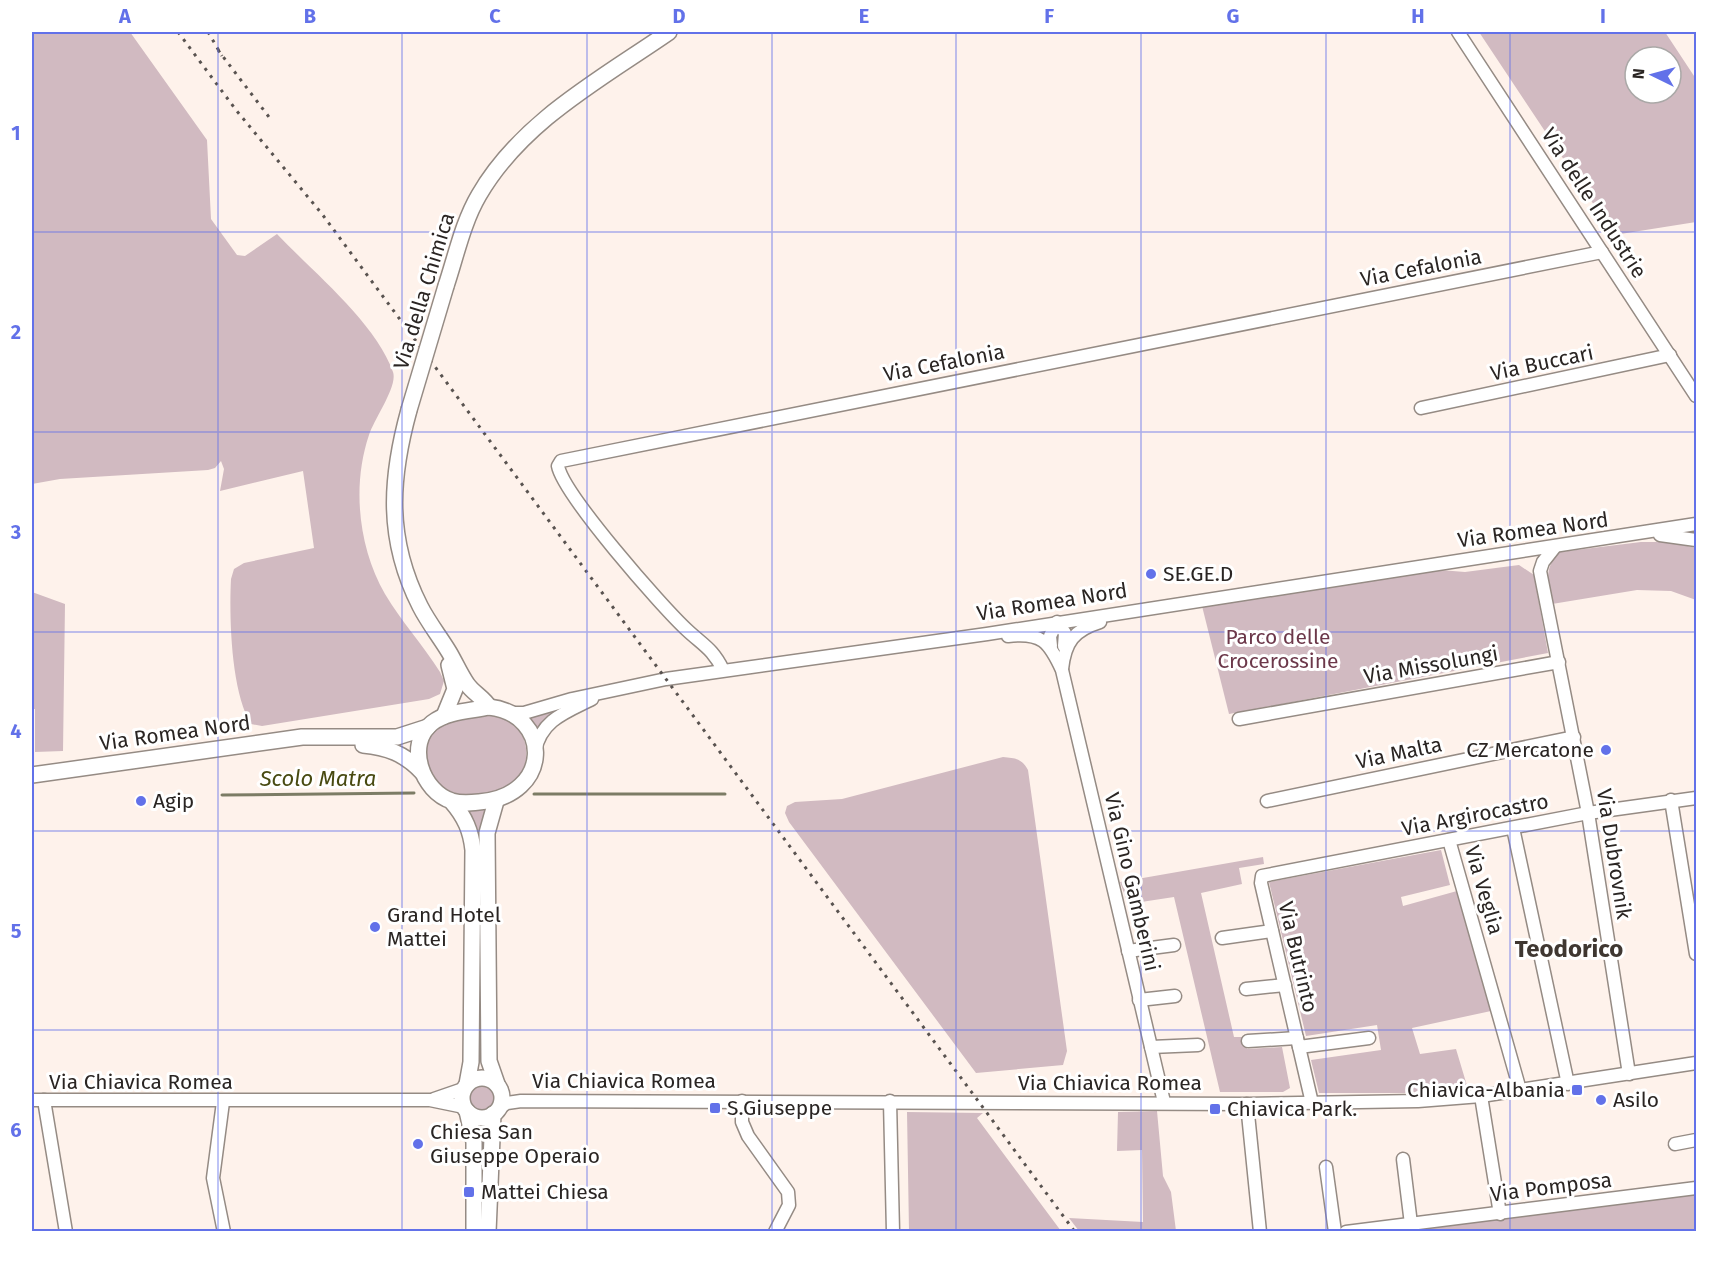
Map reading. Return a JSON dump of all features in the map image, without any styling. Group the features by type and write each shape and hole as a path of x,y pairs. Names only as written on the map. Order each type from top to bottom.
{"main road":[{"name":"Via della Chimica","path":"444,716 455,689 455,680 441,643 419,605 404,570 398,544 393,494 396,464 446,286 477,197 507,154 553,111 669,32"},
{"name":"Via della Chimica","path":"441,643 448,649 467,684 489,707"},
{"path":"453,802 496,801 518,790 527,782 533,770 535,753 530,733 519,718 489,707 444,716 428,727 419,754 422,772 432,790 453,802 464,815 471,834 473,850 471,1062 465,1086 466,1109 474,1142 474,1232"},
{"name":"Via Romea Nord","path":"32,775 281,740 397,737 428,727"},
{"name":"Via Romea Nord","path":"325,738 394,751 410,760 422,772"},
{"path":"488,1232 499,1087 489,1061 487,832 496,801"},
{"path":"465,1086 483,1077 499,1087"},
{"path":"466,1109 483,1118 496,1111"}],"street":[{"name":"Via delle Industrie","path":"1458,32 1696,396"},
{"name":"Via Cefalonia","path":"723,670 714,652 687,629 587,514 560,474 558,466 561,461 1602,252"},
{"name":"Via Buccari","path":"1422,408 1670,355"},
{"name":"Via Romea Nord","path":"510,713 524,713 606,692 723,670 981,635 1114,613 1647,534 1696,524"},
{"name":"Via Romea Nord","path":"1647,534 1696,540"},
{"path":"1495,556 1525,559 1540,571 1543,562 1554,548"},
{"name":"Via Dubrovnik","path":"1540,571 1588,813 1629,1074"},
{"path":"1064,650 1072,637 1084,627 1103,621 1114,613"},
{"path":"1051,646 1050,636 1057,622"},
{"name":"Via Gino Gamberini","path":"1057,622 1065,633 1062,670"},
{"path":"981,635 994,638 1027,636 1043,640 1051,646"},
{"name":"Via Gino Gamberini","path":"1051,646 1062,670 1164,1102"},
{"name":"Via Missolungi","path":"1239,719 1559,662"},
{"name":"Via Romea Nord","path":"535,753 537,741 548,723 606,692"},
{"name":"Via Malta","path":"1267,801 1574,737"},
{"name":"Via Argirocastro","path":"1262,876 1588,813 1696,798"},
{"path":"1671,800 1692,906 1696,954"},
{"path":"1513,828 1568,1084"},
{"name":"Via Veglia","path":"1449,840 1520,1090"},
{"name":"Via Butrinto","path":"1262,876 1261,883 1312,1103"},
{"path":"1222,938 1272,931"},
{"path":"1128,951 1174,945"},
{"path":"1246,989 1285,985"},
{"path":"1139,1000 1175,996"},
{"path":"1248,1041 1298,1042 1369,1038"},
{"path":"1150,1047 1198,1045"},
{"name":"Via Chiavica Romea","path":"496,1111 507,1103 521,1101 1247,1104 1418,1101 1481,1096 1696,1063"},
{"name":"Via Chiavica Romea","path":"429,1100 465,1086"},
{"name":"Via Chiavica Romea","path":"499,1087 509,1097 521,1101"},
{"path":"1481,1096 1500,1214"},
{"path":"38,1100 66,1232"},
{"name":"Via Chiavica Romea","path":"38,1100 223,1102 429,1100 466,1109"},
{"path":"742,1101 742,1122 748,1136 788,1192 789,1205 775,1232"},
{"path":"890,1101 893,1232"},
{"path":"223,1102 213,1178 224,1232"},
{"path":"1247,1104 1260,1232"},
{"path":"1675,1144 1696,1140"},
{"path":"1403,1159 1411,1224"},
{"path":"1326,1167 1335,1232"},
{"name":"Via Pomposa","path":"1346,1232 1696,1188"}],"green space":[{"path":"32,32 130,32 207,140 211,219 237,255 245,256 277,234 342,299 373,335 385,354 394,378 389,394 369,435 364,454 359,495 360,516 376,576 398,614 440,672 444,681 440,694 429,699 262,726 251,724 244,710 235,674 230,613 231,579 234,569 244,563 314,548 303,471 220,491 224,469 221,461 215,468 208,470 60,479 32,484"},
{"path":"1479,32 1665,32 1674,45 1623,45 1623,105 1683,105 1683,59 1696,79 1696,222 1614,235"},
{"path":"1641,542 1671,542 1696,548 1696,600 1671,591 1637,590 1552,604 1548,576 1551,564 1560,552"},
{"name":"Parco delle Crocerossine","path":"1519,565 1534,575 1548,653 1229,714 1202,606 1440,570 1465,572"},
{"path":"32,592 65,604 63,751 35,752 35,709 32,709"},
{"path":"571,703 548,717 536,736 524,717 542,715"},
{"path":"481,713 504,716 519,730 526,749 523,769 510,785 496,791 470,795 447,793 438,785 428,769 425,750 427,741 431,733 442,724"},
{"path":"1003,757 1018,760 1028,770 1067,1051 1063,1065 976,1073 789,822 785,813 787,806 795,802 842,799"},
{"path":"485,806 482,841 483,1058 476,1059 476,846 460,808"},
{"path":"1441,850 1450,885 1401,897 1403,906 1457,891 1491,1011 1412,1028 1420,1054 1456,1049 1468,1089 1432,1093 1319,1093 1311,1060 1381,1050 1377,1025 1306,1036 1269,882"},
{"path":"1263,857 1264,864 1239,868 1242,884 1201,893 1234,1037 1244,1037 1247,1049 1282,1047 1290,1088 1283,1092 1220,1092 1174,897 1128,904 1120,882"},
{"path":"482,1084 492,1088 496,1098 492,1108 482,1112 472,1108 468,1098 472,1088"},
{"path":"1157,1111 1163,1176 1171,1192 1176,1231 1079,1231 1069,1218 1143,1222 1142,1150 1117,1151 1118,1112"},
{"path":"907,1112 983,1113 977,1118 1061,1231 909,1231"},
{"path":"1696,1193 1696,1231 1392,1232"}],"waterway":[{"name":"Scolo Matra","path":"222,795 414,793"},
{"name":"Scolo Matra","path":"534,794 725,794"}],"railway":[{"path":"178,32 236,110 322,214 1075,1232"},
{"path":"208,32 222,56"},
{"path":"218,50 272,121"}],"place":[{"name":"SE.GE.D","path":"1151,574"},
{"name":"CZ Mercatone","path":"1606,750"},
{"name":"Agip","path":"141,801"},
{"name":"Grand Hotel Mattei","path":"375,927"},
{"name":"Chiavica-Albania","path":"1577,1090"},
{"name":"Asilo","path":"1601,1100"},
{"name":"S.Giuseppe","path":"715,1108"},
{"name":"Chiavica Park.","path":"1215,1109"},
{"name":"Chiesa San Giuseppe Operaio","path":"418,1144"},
{"name":"Mattei Chiesa","path":"469,1192"}],"district":[{"name":"Teodorico","path":"1569,949"}]}
